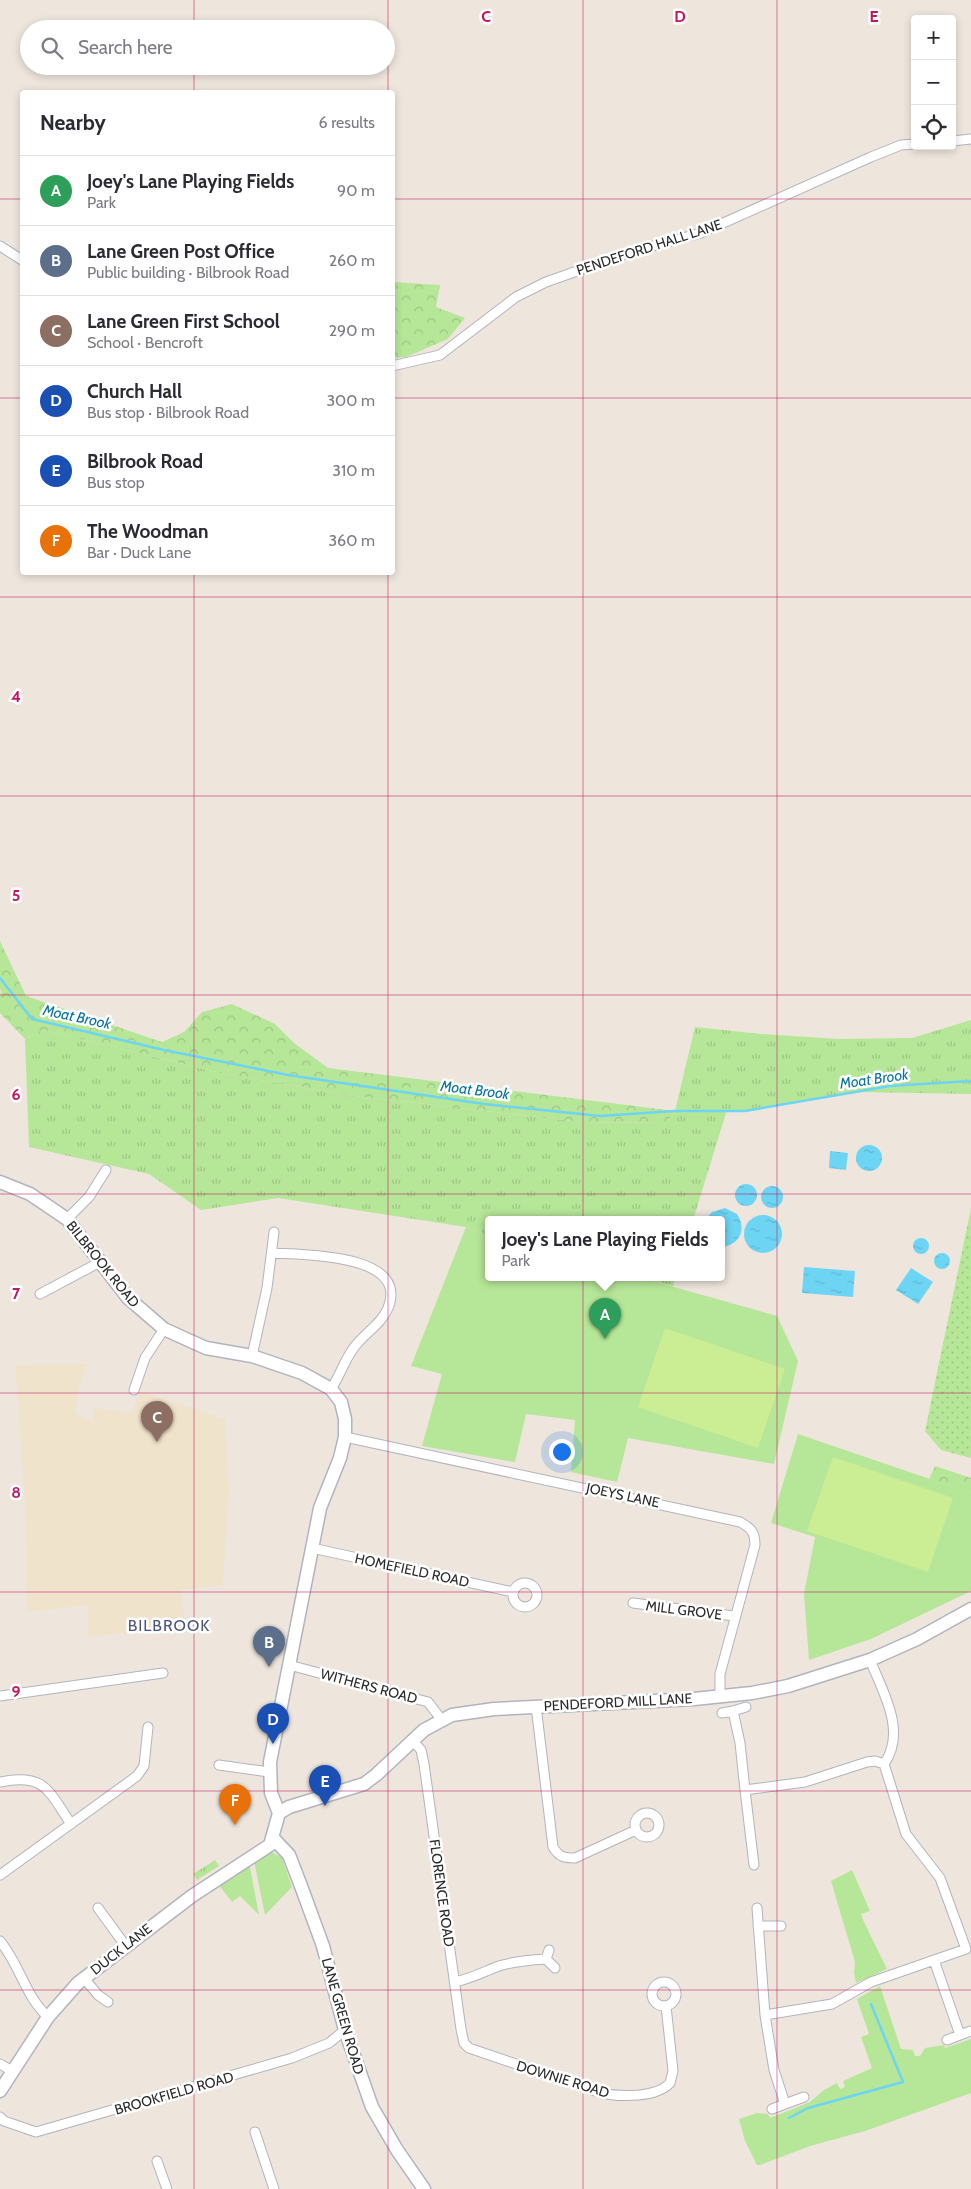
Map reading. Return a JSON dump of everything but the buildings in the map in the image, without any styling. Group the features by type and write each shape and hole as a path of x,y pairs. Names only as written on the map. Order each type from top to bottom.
{"street":[{"path":"956,141 971,139"},
{"name":"PENDEFORD HALL LANE","path":"395,365 440,355 516,297 546,282 631,252 701,233 871,157 901,146 911,145"},
{"path":"0,246 20,259"},
{"path":"67,1219 89,1197 106,1170"},
{"name":"BILBROOK ROAD","path":"0,1182 30,1194 67,1219 128,1298 164,1329 206,1348 252,1356 302,1373 331,1389"},
{"path":"252,1356 272,1253 274,1232"},
{"path":"272,1253 325,1256 347,1260 376,1269 387,1282 390,1291 388,1308 378,1323 352,1349 331,1389 343,1409 345,1436 340,1458 322,1498 269,1772 271,1793 279,1813 273,1838"},
{"path":"40,1294 100,1262"},
{"path":"134,1390 145,1358 164,1329"},
{"name":"JOEYS LANE","path":"345,1436 740,1522 753,1531 754,1546 720,1674 720,1697"},
{"name":"HOMEFIELD ROAD","path":"312,1548 513,1592"},
{"name":"MILL GROVE","path":"633,1603 734,1616"},
{"name":"PENDEFORD MILL LANE","path":"279,1813 289,1807 364,1784 412,1740 441,1719 467,1712 536,1706 720,1697 797,1684 870,1660 917,1639 971,1609"},
{"path":"766,2015 832,2004 872,1982 968,1948 940,1878 906,1834 884,1764 891,1751 893,1721 870,1660"},
{"name":"WITHERS ROAD","path":"290,1665 428,1702 441,1719"},
{"path":"0,1696 163,1673"},
{"path":"536,1706 553,1847 557,1853 564,1858 575,1858 636,1830"},
{"path":"722,1713 746,1707"},
{"path":"733,1711 740,1743 754,1864"},
{"path":"0,1875 141,1772 144,1766 148,1728"},
{"name":"FLORENCE ROAD","path":"412,1740 421,1750 424,1764 460,2029 464,2043 469,2048"},
{"path":"745,1790 805,1782 867,1762 875,1761 884,1764"},
{"path":"219,1765 269,1772"},
{"path":"0,1782 17,1779 37,1782 49,1791 71,1824"},
{"name":"DUCK LANE","path":"0,2091 48,2017 67,1994 84,1978 192,1896 264,1850 273,1838"},
{"name":"LANE GREEN ROAD","path":"273,1838 289,1855 323,1946 345,2030 372,2107 397,2150 424,2189"},
{"path":"98,1908 126,1945"},
{"path":"757,1908 766,2015 774,2070 785,2104"},
{"path":"758,1926 781,1926"},
{"path":"0,1941 12,1959 34,2003 48,2017"},
{"path":"455,1982 476,1977 498,1966 548,1954 554,1968"},
{"path":"934,1960 960,2035"},
{"path":"84,1978 98,1995 108,2002"},
{"name":"DOWNIE ROAD","path":"469,2048 602,2093 617,2095 654,2092 670,2083 673,2071 666,2006"},
{"name":"BROOKFIELD ROAD","path":"0,2117 4,2122 36,2132 292,2058 329,2043 345,2030"},
{"path":"947,2040 971,2031"},
{"path":"0,2064 12,2071"},
{"path":"772,2109 804,2097"},
{"path":"255,2132 274,2189"},
{"path":"156,2161 167,2189"}],"shaded area":[{"path":"87,1364 78,1390 76,1413 92,1423 94,1408 131,1413 140,1391 225,1419 229,1492 223,1585 180,1590 186,1626 88,1637 88,1605 27,1612 25,1501 15,1365"}],"green space":[{"path":"395,282 440,285 436,307 465,318 448,339 406,357 395,358"},
{"path":"0,941 26,996 162,1042 184,1032 202,1012 232,1004 275,1024 294,1043 328,1068 675,1111 666,1123 582,1122 346,1095 225,1074 44,1030 25,1039 0,1013 0,993 2,993 0,989"},
{"path":"971,1020 971,1094 858,1092 745,1111 727,1110 694,1216 485,1216 485,1234 466,1227 278,1198 201,1210 149,1174 29,1147 25,1039 44,1030 225,1074 346,1095 582,1122 666,1123 675,1111 695,1027 839,1039 912,1038"},
{"path":"971,1208 971,1458 941,1450 925,1431"},
{"path":"466,1227 485,1234 485,1281 653,1281 777,1316 798,1361 774,1464 628,1438 617,1482 571,1472 575,1420 526,1414 515,1462 422,1446 442,1374 411,1366"},
{"path":"654,1281 674,1281 673,1286"},
{"path":"665,1328 785,1369 758,1448 638,1407"},
{"path":"798,1434 971,1493 971,1591 871,1639 809,1660 804,1594 815,1537 771,1523"},
{"path":"833,1457 953,1498 928,1572 807,1531"},
{"path":"935,1466 971,1478 971,1493 929,1479"},
{"path":"270,1851 282,1858 292,1887 265,1915 254,1861"},
{"path":"215,1860 219,1866 197,1880 193,1874"},
{"path":"249,1862 259,1915 240,1896 232,1902 218,1884"},
{"path":"852,1870 870,1911 861,1914 863,1920 887,1969 856,1983 854,1973 855,1962 831,1881"},
{"path":"880,1986 901,2049 913,2050 915,2056 920,2056 925,2048 944,2045 945,2048 971,2039 971,2093 865,2131 810,2146 757,2165 745,2141 739,2119 757,2113 768,2114 770,2118 810,2102 824,2090 837,2083 840,2089 845,2087 843,2081 872,2068 861,2037 869,2034 857,1999"}],"water":[{"path":"869,1145 878,1149 882,1158 878,1167 869,1171 860,1167 856,1158 860,1149"},
{"path":"830,1151 848,1153 846,1170 829,1168"},
{"path":"742,1184 750,1184 757,1191 757,1199 750,1206 742,1206 735,1199 735,1191"},
{"path":"772,1186 780,1189 783,1197 780,1205 772,1208 764,1205 761,1197 764,1189"},
{"path":"725,1208 737,1214 741,1230 738,1239 734,1243 725,1246 725,1216 708,1216 712,1212"},
{"path":"763,1215 770,1216 776,1221 781,1227 781,1241 776,1247 770,1252 763,1253 756,1252 750,1247 745,1241 744,1234 745,1227 750,1221 756,1216"},
{"path":"921,1238 927,1240 929,1246 927,1252 921,1254 915,1252 913,1246 915,1240"},
{"path":"942,1253 948,1255 950,1261 948,1267 942,1269 936,1267 934,1261 936,1255"},
{"path":"804,1267 855,1271 853,1297 802,1293"},
{"path":"911,1268 933,1282 918,1304 896,1290"}],"waterway":[{"name":"Moat Brook","path":"0,978 32,1019 164,1050 288,1075 484,1104 600,1116 675,1111 745,1111 890,1086 971,1081"},
{"path":"789,2118 808,2108 903,2082 871,2004"}],"place":[{"name":"Joey's Lane Playing Fields","path":"605,1339"},
{"name":"Lane Green First School","path":"157,1442"},
{"name":"Lane Green Post Office","path":"269,1667"},
{"name":"Church Hall","path":"273,1744"},
{"name":"Bilbrook Road","path":"325,1806"},
{"name":"The Woodman","path":"235,1825"}],"district":[{"name":"BILBROOK","path":"169,1625"}]}
